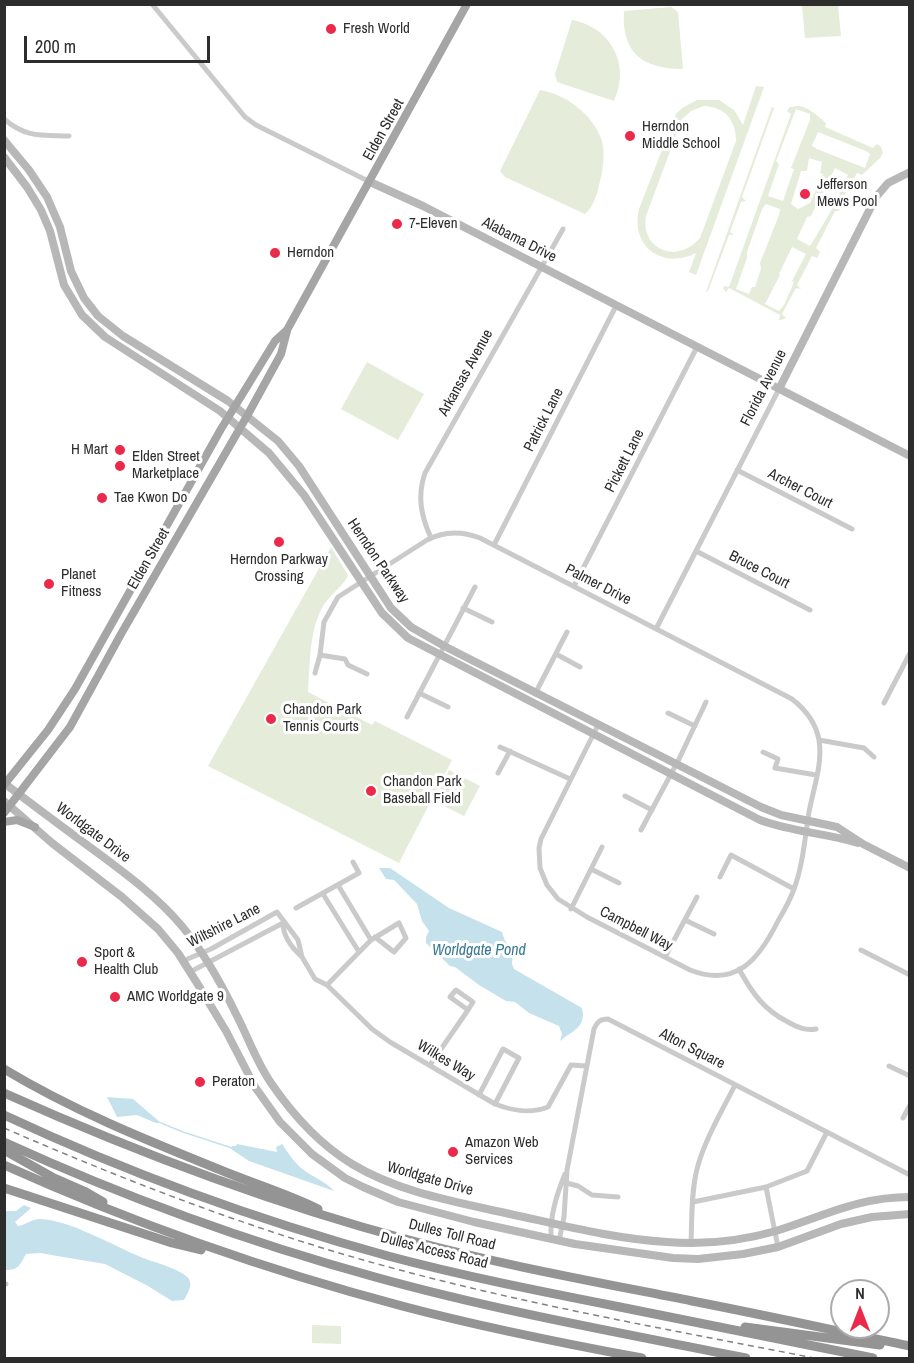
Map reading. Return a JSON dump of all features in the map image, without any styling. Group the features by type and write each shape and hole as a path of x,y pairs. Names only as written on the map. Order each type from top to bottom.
{"highway":[{"path":"4,1069 103,1122 296,1198 344,1222"},
{"name":"Dulles Toll Road","path":"4,1093 172,1164 344,1222 497,1262 909,1347"},
{"name":"Dulles Access Road","path":"4,1116 167,1184 337,1241 478,1278 873,1359"},
{"path":"4,1142 158,1206 243,1237 329,1264 495,1307 746,1359"},
{"path":"4,1150 52,1177 84,1191 132,1219"},
{"path":"4,1165 132,1219 250,1261 414,1309 537,1338 642,1359"},
{"path":"4,1188 172,1243 250,1261"},
{"path":"677,1319 716,1322 851,1342 909,1347"}],"main road":[{"name":"Elden Street","path":"6,807 57,746 86,697 241,427 281,354 287,330 468,4"},
{"name":"Elden Street","path":"5,784 48,730 74,690 229,418 275,341 287,330"},
{"path":"4,822 17,820 35,827"}],"street":[{"name":"Alabama Drive","path":"152,4 245,117 256,125 423,206 909,456"},
{"path":"4,119 17,130 32,134 69,136"},
{"name":"Herndon Parkway","path":"4,140 29,170 47,197 60,227 71,271 84,298 94,311 118,333 236,407 269,433 296,461 391,608 403,621 443,645 768,810 837,827 863,844 909,868"},
{"name":"Herndon Parkway","path":"4,157 41,210 50,231 64,285 82,315 105,337 229,418 269,453 297,484 382,613 408,638 760,820 838,836 863,844"},
{"name":"Florida Avenue","path":"656,628 876,197 888,183 909,172"},
{"name":"Arkansas Avenue","path":"431,538 424,522 420,502 425,472 563,229"},
{"name":"Patrick Lane","path":"494,545 616,306"},
{"name":"Pickett Lane","path":"574,586 697,347"},
{"name":"Archer Court","path":"737,471 852,529"},
{"name":"Palmer Drive","path":"315,672 320,655 322,632 328,613 338,597 431,538 444,534 463,533 494,545 792,699 812,721 819,740"},
{"name":"Bruce Court","path":"696,551 810,610"},
{"path":"407,717 475,587"},
{"path":"463,608 492,622"},
{"path":"531,703 567,632"},
{"path":"884,703 909,652"},
{"path":"556,654 580,667"},
{"path":"320,655 345,659 348,665 367,674"},
{"path":"419,693 448,707"},
{"path":"641,830 706,702"},
{"path":"668,713 695,726"},
{"name":"Campbell Way","path":"598,724 544,830 539,858 547,885 558,900 571,909 701,974 717,975 740,969"},
{"path":"816,1029 798,1028 769,1011 754,996 740,969 752,961 765,946 794,889 816,775 819,740 864,748 874,757"},
{"path":"500,747 570,779"},
{"path":"498,773 510,751"},
{"path":"763,752 778,759 776,768 816,775"},
{"name":"Worldgate Drive","path":"5,784 159,902 184,929 201,953 236,1013 256,1059 268,1079 292,1111 326,1146 360,1169 394,1184 436,1197 550,1223 642,1240 691,1243 733,1240 774,1231 853,1204 885,1198 909,1197"},
{"path":"626,796 652,810"},
{"name":"Worldgate Drive","path":"6,807 35,827 158,929 183,961 226,1030 246,1073 265,1104 296,1140 329,1168 363,1187 398,1202 467,1221 555,1240 673,1258 722,1257 778,1247 841,1224 872,1217 909,1214"},
{"path":"571,909 602,847"},
{"path":"720,877 731,855 794,889"},
{"path":"296,908 358,873 353,862"},
{"path":"591,869 619,883"},
{"path":"327,985 373,938 399,922 406,938 394,952 373,938 338,885"},
{"path":"323,894 359,952"},
{"path":"665,957 697,897"},
{"name":"Wiltshire Lane","path":"183,961 277,912"},
{"name":"Wilkes Way","path":"277,912 298,940 302,957 315,979 327,985 372,1029 390,1042 495,1104 523,1112 548,1107 571,1065 586,1066"},
{"path":"685,920 714,934"},
{"name":"Wiltshire Lane","path":"190,972 284,923"},
{"path":"861,950 909,975"},
{"path":"430,1065 468,1010"},
{"name":"Alton Square","path":"555,1240 550,1223 567,1170 596,1023 602,1019 608,1019 909,1175"},
{"path":"478,1095 502,1049 519,1058 495,1104"},
{"path":"889,1066 909,1076"},
{"path":"691,1243 697,1169 735,1085"},
{"path":"903,1118 909,1105"},
{"path":"693,1202 766,1186 807,1171 827,1132"},
{"path":"564,1182 578,1186 591,1195 618,1197"},
{"name":"Alton Square","path":"555,1240 562,1225 564,1182"},
{"path":"766,1186 778,1247"}],"green space":[{"path":"802,5 838,5 841,36 805,38"},
{"path":"671,7 678,12 683,69 656,66 646,62 637,56 626,38 624,11"},
{"path":"572,20 586,24 597,31 607,39 614,50 620,74 619,87 614,101 557,82 555,74"},
{"path":"756,86 764,87 696,275 689,272 696,253 684,258 672,259 661,257 644,244 639,234 639,209 676,114 682,108 697,100 719,100 734,110 743,125","holes":["704,106 728,116 734,127 736,141 700,238 681,251 671,252 654,245 646,228 646,216 682,119 691,111"]},
{"path":"540,90 568,100 576,106 597,129 603,143 602,174 594,201 585,214 505,177 500,171"},
{"path":"799,106 807,109 826,123 825,127 873,148 877,144 883,153 862,175 857,173 837,208 840,211 835,211 816,248 820,252 817,258 812,256 797,285 801,289 796,288 782,314 786,318 779,320 780,315 729,288 726,292 723,288 724,286 729,287 791,114 787,111 790,107","holes":["796,109 810,114 810,120 791,168 794,169 783,201 768,196 779,164 776,161","818,132 870,154 865,168 812,146","809,158 822,162 820,173 823,174 810,203 798,209 791,204 801,171 807,171","835,168 848,175 831,212 810,246 797,239 807,217 811,216","766,204 780,209 760,263 761,269 755,287 752,287 749,294 736,289 762,209","792,247 806,254 792,281 794,282 784,305 779,311 765,304"]},
{"path":"772,107 774,108 742,197 746,201 741,202 730,232 734,235 729,235 706,292"},
{"path":"367,362 424,394 398,440 341,409"},
{"path":"331,547 348,575 344,583 325,604 318,617 311,649 308,692 372,725 375,721 452,760 399,863 208,766"},
{"path":"449,770 480,786 464,816 434,801"},
{"path":"312,1325 341,1326 341,1344 312,1343"}],"water":[{"name":"Worldgate Pond","path":"379,868 390,868 449,908 502,932 505,941 513,949 514,969 582,1008 580,1024 560,1041 562,1034 559,1026 529,1013 515,1002 506,1001 455,967 450,966 426,943 429,931 422,921 417,904 394,880 386,879"},
{"path":"107,1097 133,1099 161,1123 137,1115 117,1117"},
{"path":"237,1144 277,1152 276,1147 282,1144 301,1168 334,1191 249,1161 231,1149"},
{"path":"24,1205 31,1208 15,1222 18,1226 34,1220 52,1220 92,1234 143,1258 181,1272 190,1282 184,1300 172,1301 105,1264 40,1253 26,1254 18,1266 5,1270 5,1211 16,1211"}],"waterway":[{"path":"161,1123 232,1148"}],"railway":[{"path":"4,1128 186,1202 360,1259 489,1292 814,1358"}],"place":[{"name":"Fresh World","path":"331,29"},
{"name":"Herndon Middle School","path":"630,136"},
{"name":"Jefferson Mews Pool","path":"805,194"},
{"name":"7-Eleven","path":"397,224"},
{"name":"Herndon","path":"275,253"},
{"name":"H Mart","path":"120,450"},
{"name":"Elden Street Marketplace","path":"120,466"},
{"name":"Tae Kwon Do","path":"102,498"},
{"name":"Herndon Parkway Crossing","path":"279,542"},
{"name":"Planet Fitness","path":"49,584"},
{"name":"Chandon Park Tennis Courts","path":"271,719"},
{"name":"Chandon Park Baseball Field","path":"371,791"},
{"name":"Sport & Health Club","path":"82,962"},
{"name":"AMC Worldgate 9","path":"115,997"},
{"name":"Peraton","path":"200,1082"},
{"name":"Amazon Web Services","path":"453,1152"}]}
